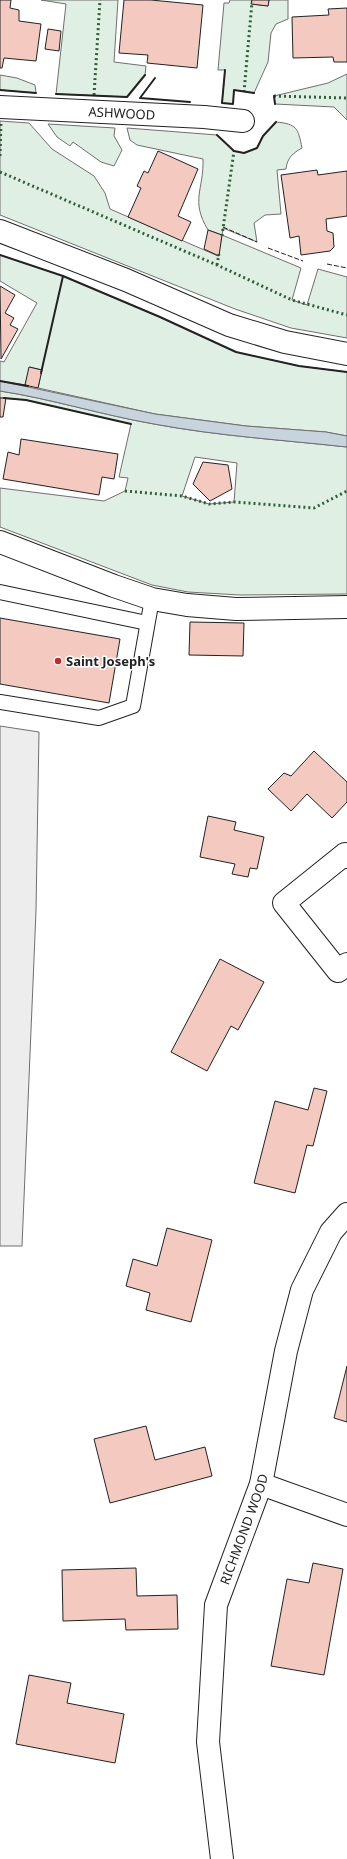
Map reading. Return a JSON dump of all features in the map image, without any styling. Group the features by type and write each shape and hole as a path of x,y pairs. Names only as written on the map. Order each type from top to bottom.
{"street":[{"name":"ASHWOOD","path":"0,107 204,117 243,121"},
{"path":"0,231 126,280 229,325 285,342 347,354"},
{"path":"0,542 152,599 187,605 236,608 347,607"},
{"path":"344,972 284,903 345,854 347,857"},
{"name":"RICHMOND WOOD","path":"222,1859 208,1742 216,1605 261,1484 286,1351 302,1290 331,1232 347,1214"},
{"path":"261,1484 347,1515"}],"lane":[{"path":"0,592 147,623"},
{"path":"0,702 99,718 133,706 152,599"}],"green space":[{"path":"41,0 118,0 114,62 146,66 145,75 127,97 56,94 66,4"},
{"path":"230,0 252,0 252,4 268,6 269,0 288,0 288,19 276,24 271,33 268,62 254,93 234,90 233,104 222,103 225,70 218,70 224,3 229,3"},
{"path":"347,74 347,120 334,107 275,104 274,96 328,83"},
{"path":"0,75 17,78 35,85 36,93 0,90"},
{"path":"0,121 29,123 52,149 94,176 105,193 110,209 218,256 222,235 301,268 292,300 307,305 318,269 347,277 347,338 291,328 235,309 0,215"},
{"path":"276,122 288,124 295,128 298,132 302,148 291,156 286,169 277,170 281,214 265,215 254,223 257,242 223,228 222,235 208,230 200,211 199,195 203,170 203,159 137,145 130,140 127,128 217,135 234,151 244,153 257,148 263,136"},
{"path":"48,124 115,128 114,136 122,150 114,166 101,162 73,142 70,146 57,137"},
{"path":"0,255 63,276 160,317 236,352 299,366 347,372 347,436 326,432 246,426 155,414 38,388 42,370 30,367 25,385 0,381 0,361 4,362 37,303 0,281"},
{"path":"0,391 178,428 226,435 347,447 347,594 240,595 188,592 152,585 0,527 0,488 104,501 125,491 128,478 119,477 131,424 26,400 0,398","holes":["195,457 237,463 234,502 209,504 182,496"]}],"shaded area":[{"path":"0,381 155,414 246,426 326,432 347,436 347,447 202,432 135,420 39,398 0,391"},
{"path":"0,726 39,732 36,911 22,1246 0,1246"}],"building":[{"path":"0,0 11,0 10,8 19,10 19,21 41,24 36,61 4,58 2,68 0,68"},
{"path":"124,0 151,0 203,5 197,68 147,63 148,55 119,53"},
{"path":"252,0 269,0 268,6 251,4"},
{"path":"347,8 347,62 334,62 333,57 293,58 292,17 329,15 328,9"},
{"path":"48,29 61,31 59,51 45,49"},
{"path":"158,151 198,169 178,216 191,222 182,241 128,217 141,188 137,186 144,171 148,173"},
{"path":"317,170 318,175 347,171 347,216 326,219 327,231 333,233 334,247 330,251 301,255 299,236 290,238 281,175"},
{"path":"208,230 222,235 219,256 204,249"},
{"path":"0,286 15,295 5,313 14,318 10,325 18,329 1,359"},
{"path":"29,367 42,370 38,388 25,385"},
{"path":"0,398 6,398 3,417 0,417"},
{"path":"21,439 118,454 114,479 102,477 99,495 3,479 8,452 19,455"},
{"path":"203,462 228,465 232,489 210,501 193,484"},
{"name":"Saint Joseph's","path":"0,618 120,639 109,703 0,684"},
{"path":"190,622 244,623 243,656 189,655"},
{"path":"314,751 347,782 347,802 332,818 307,794 291,811 268,789 284,773 291,776"},
{"path":"208,816 236,822 234,830 264,837 257,869 250,868 248,877 232,874 235,864 200,857"},
{"path":"220,959 264,982 238,1030 231,1026 207,1071 171,1052"},
{"path":"314,1088 327,1091 313,1146 307,1145 295,1193 254,1183 275,1101 308,1110"},
{"path":"167,1228 212,1240 191,1322 146,1310 150,1293 126,1286 133,1259 157,1266"},
{"path":"347,1366 347,1422 334,1418"},
{"path":"146,1426 155,1460 205,1447 212,1476 110,1503 94,1439"},
{"path":"313,1563 343,1569 324,1675 271,1666 287,1579 309,1583"},
{"path":"136,1568 137,1596 177,1595 178,1629 126,1630 125,1619 63,1621 62,1570"},
{"path":"29,1675 71,1683 67,1703 124,1714 115,1763 16,1744"}],"hedge":[{"path":"94,95 100,0"},
{"path":"244,92 252,2"},
{"path":"274,96 347,98"},
{"path":"0,156 1,121"},
{"path":"222,236 234,151"},
{"path":"0,172 217,265 292,300 347,315"},
{"path":"217,265 219,254"},
{"path":"125,491 182,496 209,504 234,502 314,508 347,491"}],"fence":[{"path":"223,227 257,242"},
{"path":"268,248 303,261"},
{"path":"327,264 347,268"}],"wall":[{"path":"225,70 222,103 233,104 234,90 254,93"},
{"path":"56,94 127,97 145,75"},
{"path":"155,78 140,98 190,102"},
{"path":"0,90 36,93"},
{"path":"274,96 275,104"},
{"path":"217,135 234,151 244,153 257,148 263,136 276,122"},
{"path":"0,255 63,276 160,317 236,352 299,366 347,372"},
{"path":"41,373 63,276"},
{"path":"0,381 28,386"},
{"path":"4,398 26,400 131,424"}],"place":[{"name":"Saint Joseph's","path":"58,661"}]}
